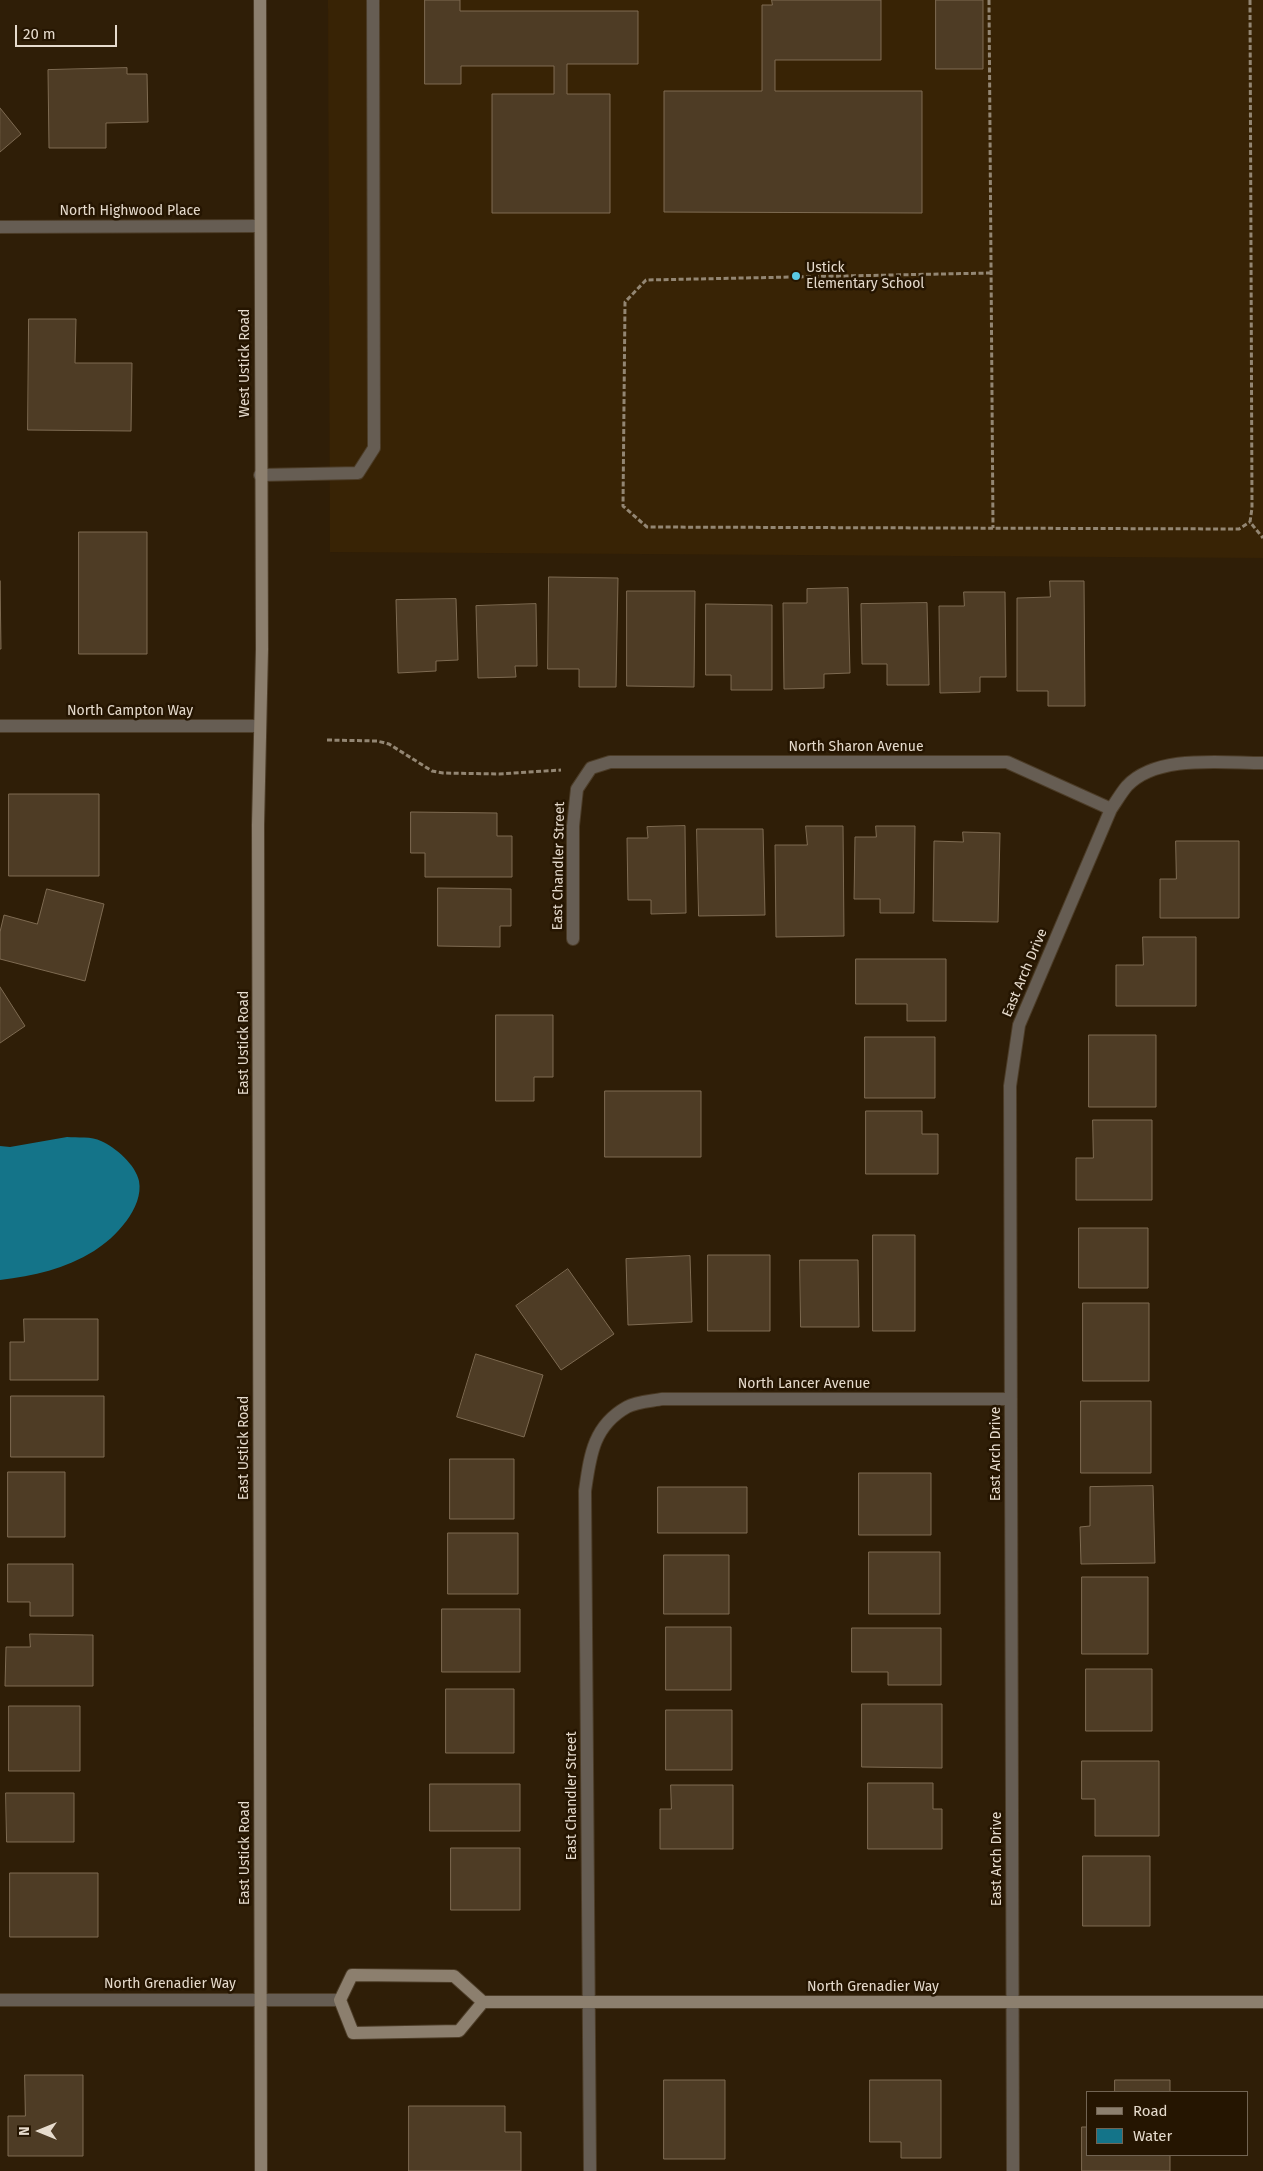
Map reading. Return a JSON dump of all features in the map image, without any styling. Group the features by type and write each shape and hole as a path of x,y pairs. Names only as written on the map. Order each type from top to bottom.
{"main road":[{"name":"West Ustick Road","path":"260,0 260,726"},
{"name":"East Ustick Road","path":"260,726 261,2171"},
{"path":"352,1975 454,1976 483,2002 459,2031 353,2034 340,2000 352,1975"},
{"name":"North Grenadier Way","path":"483,2002 1263,2002"}],"street":[{"path":"260,475 358,473 374,448 373,0"},
{"name":"North Highwood Place","path":"0,227 260,226"},
{"name":"North Campton Way","path":"0,726 260,726"},
{"name":"North Sharon Avenue","path":"591,768 610,762 1006,762 1111,809"},
{"name":"East Arch Drive","path":"1013,2171 1010,1086 1018,1025 1111,809 1127,786 1146,772 1172,764 1263,763"},
{"name":"East Chandler Street","path":"573,939 573,826 577,789 591,768"},
{"name":"North Lancer Avenue","path":"604,1425 628,1406 662,1399 1011,1398"},
{"name":"East Chandler Street","path":"590,2171 585,1491 591,1452 604,1425"},
{"name":"North Grenadier Way","path":"0,2000 260,1998 340,2000"}],"path":[{"path":"989,0 994,528"},
{"path":"991,273 646,280 625,302 623,506 647,527 1240,530 1250,522 1252,508 1250,0"},
{"path":"1250,522 1263,538"},
{"path":"327,740 377,741 389,744 432,771 443,773 499,774 591,768"}],"shaded area":[{"name":"Ustick Elementary School","path":"328,0 1263,0 1263,558 330,552"}],"water":[{"path":"67,1137 97,1139 124,1157 134,1169 139,1181 137,1202 119,1230 94,1251 72,1263 49,1271 0,1280 0,1146 10,1147"}],"building":[{"path":"425,0 460,0 460,11 638,11 638,64 567,64 567,94 610,94 610,213 492,213 492,94 554,94 554,66 461,66 461,84 425,84"},
{"path":"772,0 881,0 881,60 775,60 775,91 922,91 922,213 664,212 664,91 762,91 762,5 772,5"},
{"path":"936,0 983,0 983,69 936,69"},
{"path":"127,68 127,74 147,74 148,122 106,123 106,148 49,148 48,70"},
{"path":"0,108 21,134 0,152"},
{"path":"29,319 76,319 75,363 132,363 131,431 28,430"},
{"path":"79,532 147,532 147,654 79,654"},
{"path":"549,577 618,578 616,687 579,687 579,669 548,669"},
{"path":"0,581 1,649 0,649"},
{"path":"1050,581 1084,581 1085,706 1048,706 1048,691 1017,691 1017,598 1050,597"},
{"path":"848,588 850,673 824,674 824,688 784,689 783,603 807,603 807,589"},
{"path":"627,591 695,591 694,687 627,686"},
{"path":"964,592 1005,592 1006,677 980,677 980,692 940,693 939,606 964,606"},
{"path":"456,599 458,660 436,661 436,671 398,673 396,600"},
{"path":"927,603 929,685 887,685 887,664 862,664 861,604"},
{"path":"536,604 537,666 515,666 516,677 478,678 476,606"},
{"path":"706,604 772,605 772,690 731,690 731,675 706,675"},
{"path":"9,794 99,794 99,876 9,876"},
{"path":"411,812 497,813 497,836 512,836 512,877 425,877 425,853 411,853"},
{"path":"685,826 686,913 651,914 651,900 628,900 627,838 648,838 647,827"},
{"path":"806,826 843,826 844,936 776,937 775,845 807,845"},
{"path":"876,826 915,826 914,913 880,913 880,899 854,899 855,837 876,837"},
{"path":"697,829 763,829 765,915 699,916"},
{"path":"963,832 1000,833 998,922 933,921 934,841 963,842"},
{"path":"1176,841 1239,841 1239,918 1160,918 1160,879 1176,879"},
{"path":"438,888 511,889 511,926 500,926 500,947 438,946"},
{"path":"47,889 104,904 85,981 0,959 0,932 4,915 37,924"},
{"path":"1143,937 1196,937 1196,1006 1116,1006 1116,965 1143,965"},
{"path":"856,959 946,959 946,1021 907,1021 907,1004 856,1004"},
{"path":"0,987 25,1026 0,1043"},
{"path":"496,1015 553,1015 553,1077 534,1077 534,1101 496,1101"},
{"path":"1089,1035 1156,1035 1156,1107 1089,1107"},
{"path":"865,1037 935,1037 935,1098 865,1098"},
{"path":"605,1091 701,1091 701,1157 605,1157"},
{"path":"866,1111 922,1111 922,1134 938,1134 938,1174 866,1174"},
{"path":"1093,1120 1152,1120 1152,1200 1076,1200 1076,1158 1093,1158"},
{"path":"1079,1228 1148,1228 1148,1288 1079,1288"},
{"path":"873,1235 915,1235 915,1331 873,1331"},
{"path":"708,1255 770,1255 770,1331 708,1331"},
{"path":"690,1256 692,1322 628,1325 626,1259"},
{"path":"800,1260 858,1260 859,1327 801,1327"},
{"path":"568,1269 614,1334 561,1370 516,1306"},
{"path":"1083,1303 1149,1303 1149,1381 1083,1381"},
{"path":"24,1319 98,1319 98,1380 10,1380 10,1342 24,1342"},
{"path":"476,1354 543,1375 524,1437 457,1417"},
{"path":"11,1396 104,1396 104,1457 11,1457"},
{"path":"1081,1401 1151,1401 1151,1473 1081,1473"},
{"path":"450,1459 514,1459 514,1519 450,1519"},
{"path":"8,1472 65,1472 65,1537 8,1537"},
{"path":"859,1473 931,1473 931,1535 859,1535"},
{"path":"1153,1486 1155,1563 1081,1564 1080,1527 1090,1526 1090,1487"},
{"path":"658,1487 747,1487 747,1533 658,1533"},
{"path":"448,1533 518,1533 518,1594 448,1594"},
{"path":"869,1552 940,1552 940,1614 869,1614"},
{"path":"664,1555 729,1555 729,1614 664,1614"},
{"path":"8,1564 73,1564 73,1616 30,1616 30,1602 8,1602"},
{"path":"1082,1577 1148,1577 1148,1654 1082,1654"},
{"path":"442,1609 520,1609 520,1672 442,1672"},
{"path":"666,1627 731,1627 731,1690 666,1690"},
{"path":"852,1628 941,1628 941,1685 888,1685 888,1672 852,1672"},
{"path":"30,1634 93,1635 93,1686 5,1686 6,1647 30,1647"},
{"path":"1086,1669 1152,1669 1152,1731 1086,1731"},
{"path":"446,1689 514,1689 514,1753 446,1753"},
{"path":"862,1704 942,1704 942,1768 862,1767"},
{"path":"9,1706 80,1706 80,1771 9,1771"},
{"path":"666,1710 732,1710 732,1770 666,1770"},
{"path":"1082,1761 1159,1761 1159,1836 1095,1836 1095,1799 1082,1799"},
{"path":"868,1783 933,1783 933,1809 942,1809 942,1849 868,1849"},
{"path":"430,1784 520,1784 520,1831 430,1831"},
{"path":"671,1785 733,1785 733,1849 660,1849 660,1809 671,1809"},
{"path":"6,1793 74,1793 74,1842 7,1842"},
{"path":"451,1848 520,1848 520,1910 451,1910"},
{"path":"1083,1856 1150,1856 1150,1926 1083,1926"},
{"path":"10,1873 98,1873 98,1937 10,1937"},
{"path":"25,2075 83,2075 83,2156 8,2156 8,2116 25,2116"},
{"path":"664,2080 725,2080 725,2159 664,2159"},
{"path":"870,2080 941,2080 941,2158 901,2158 901,2142 870,2142"},
{"path":"1115,2080 1170,2080 1170,2091 1115,2091"},
{"path":"409,2106 505,2106 505,2132 521,2132 521,2171 409,2171"},
{"path":"1082,2127 1086,2127 1086,2156 1170,2156 1170,2171 1082,2171"}],"place":[{"name":"Ustick Elementary School","path":"796,276"}]}
